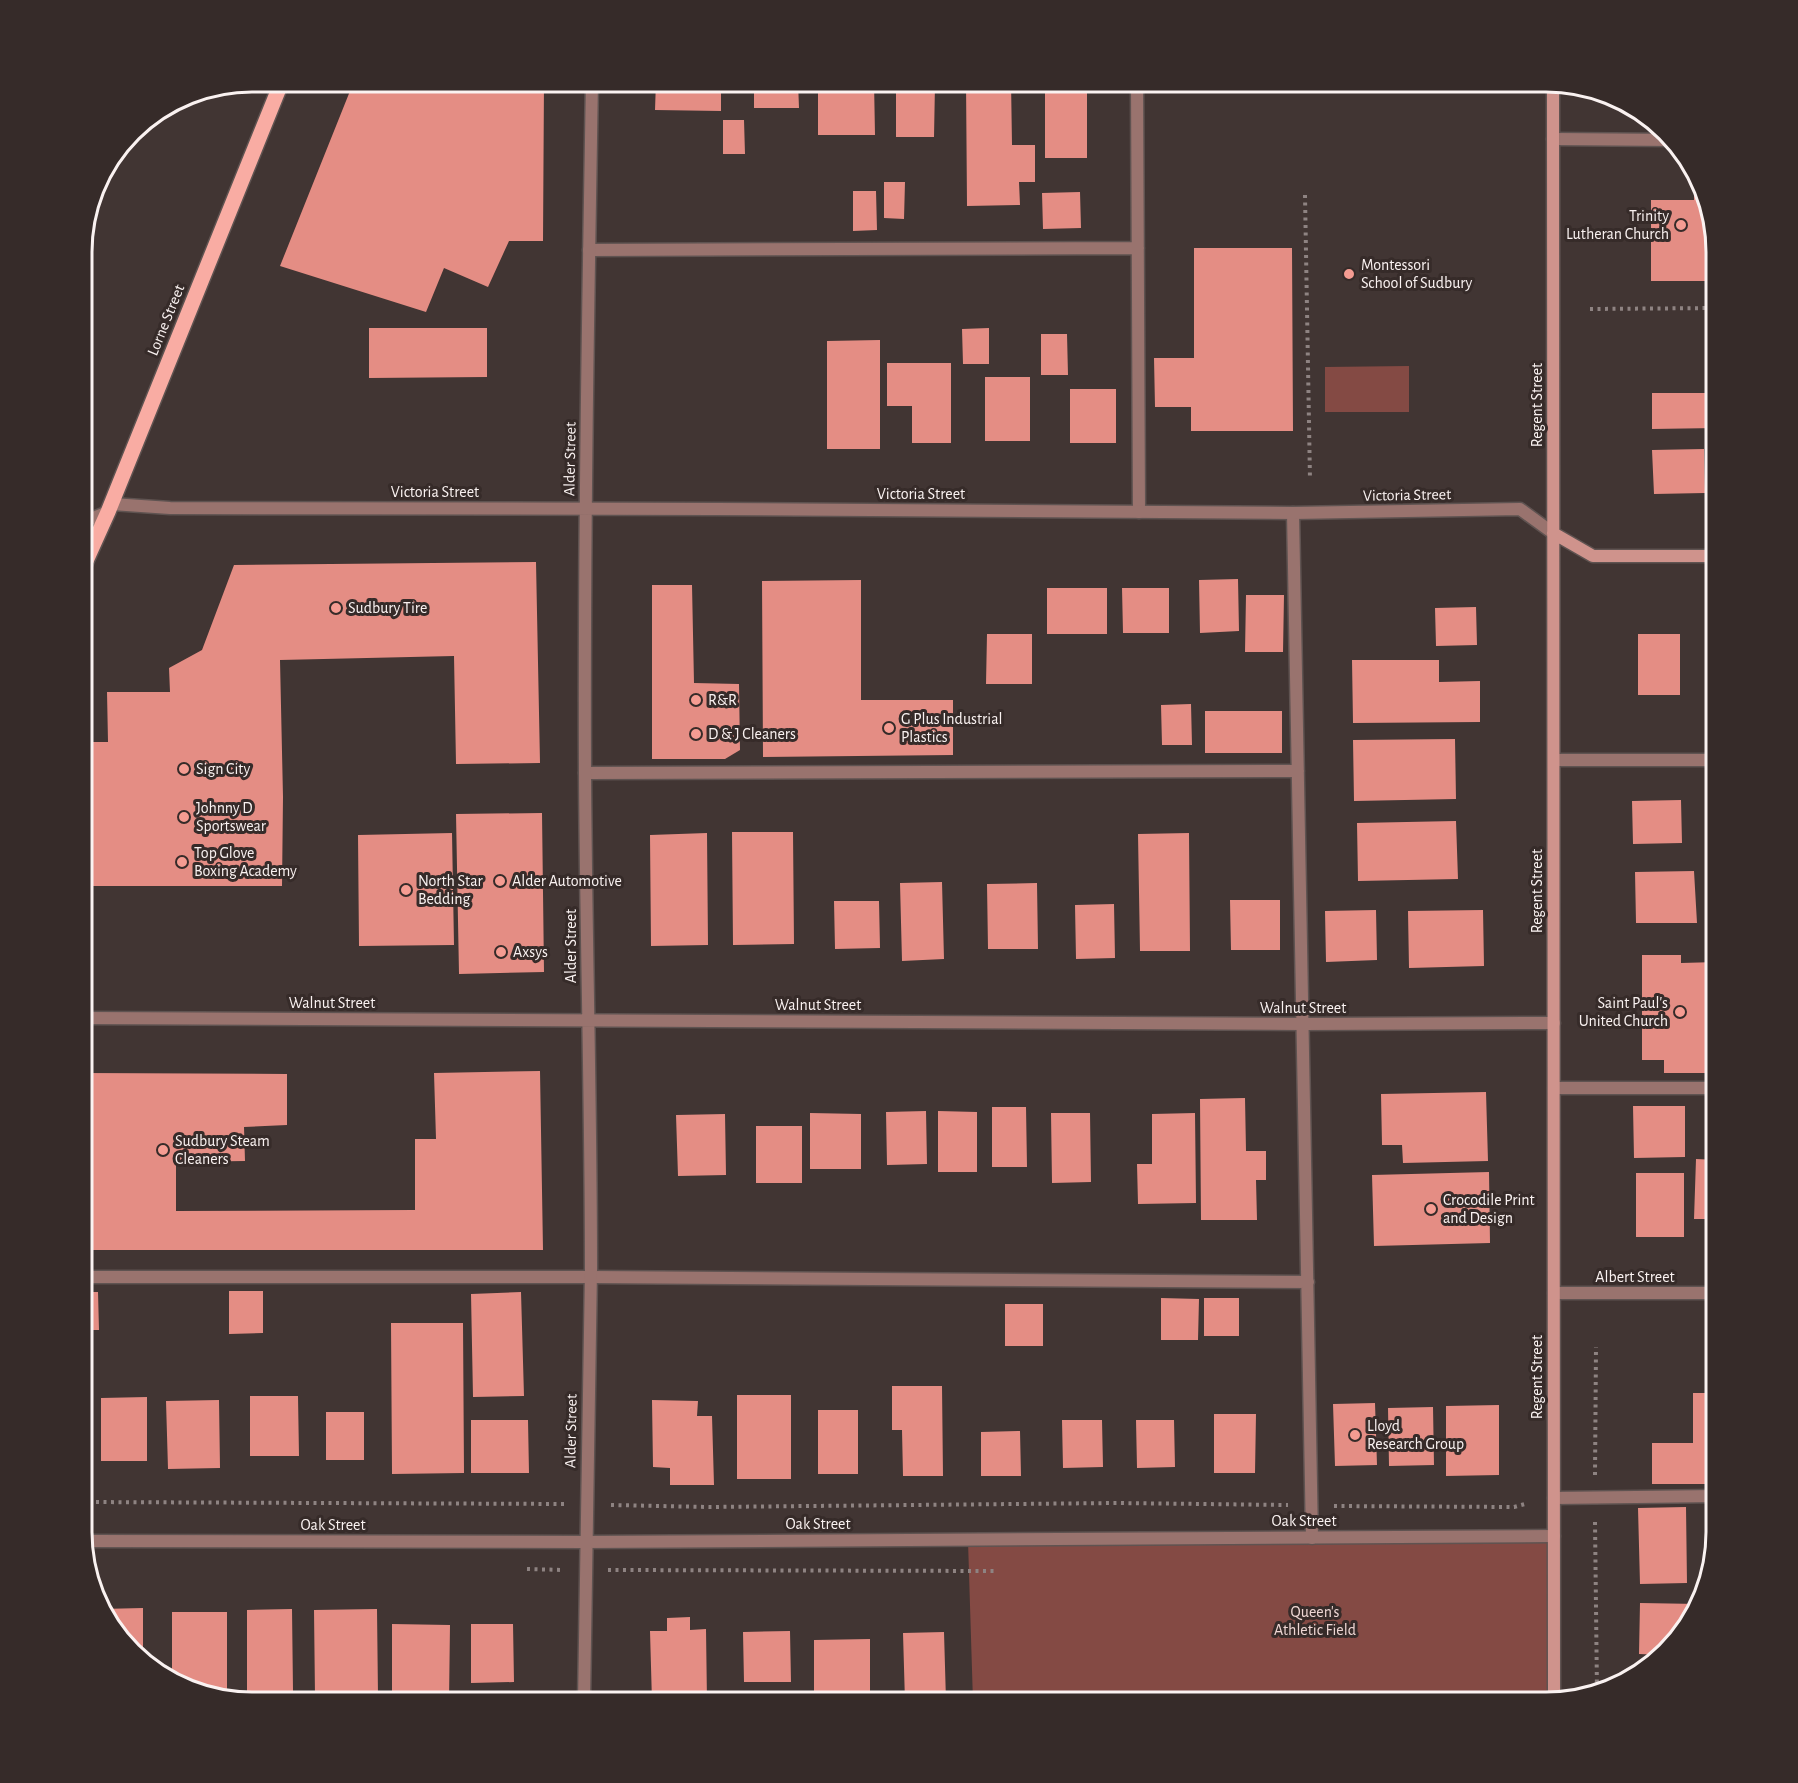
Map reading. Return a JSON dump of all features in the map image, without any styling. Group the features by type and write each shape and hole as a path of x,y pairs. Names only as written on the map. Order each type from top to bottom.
{"main road":[{"name":"Lorne Street","path":"92,548 278,92"},
{"name":"Regent Street","path":"1553,92 1554,1691"},
{"name":"Victoria Street","path":"1553,533 1593,556 1706,556"}],"street":[{"name":"Alder Street","path":"584,1692 591,1276 591,1081 588,1020 585,773 592,92"},
{"path":"1137,92 1139,512"},
{"path":"1553,139 1661,140"},
{"path":"590,250 1138,248"},
{"name":"Victoria Street","path":"110,508 586,508 1293,513 1520,509 1553,533"},
{"path":"92,517 110,508"},
{"path":"1293,513 1312,1538"},
{"path":"1554,760 1706,760"},
{"path":"585,773 1298,771"},
{"name":"Walnut Street","path":"92,1018 1303,1024 1554,1023"},
{"path":"1554,1088 1706,1088"},
{"path":"92,1278 591,1276 1308,1282"},
{"name":"Albert Street","path":"1554,1293 1706,1293"},
{"path":"1554,1498 1706,1496"},
{"name":"Oak Street","path":"92,1541 585,1542 1554,1536"}],"path":[{"path":"1305,195 1310,480"},
{"path":"1590,309 1706,308"},
{"path":"92,1502 587,1504 710,1507 1117,1503 1514,1507 1525,1504"}],"green space":[{"path":"1409,366 1409,412 1325,412 1325,367"},
{"name":"Queen's Athletic Field","path":"1559,1539 1558,1691 973,1692 968,1541"}],"building":[{"path":"350,92 544,92 543,241 509,241 488,287 444,268 426,312 280,266"},
{"path":"656,92 721,92 721,111 655,110"},
{"path":"754,92 798,92 799,108 754,108"},
{"path":"818,92 874,92 875,135 818,135"},
{"path":"896,92 935,92 934,137 896,137"},
{"path":"966,92 1011,92 1012,145 1035,145 1035,182 1019,182 1020,205 967,206"},
{"path":"1045,92 1087,92 1087,158 1045,158"},
{"path":"723,120 744,120 745,154 723,154"},
{"path":"884,182 905,182 904,219 884,218"},
{"name":"Trinity Lutheran Church","path":"1694,190 1703,220 1706,241 1706,281 1651,281 1651,200 1694,200"},
{"path":"853,191 876,191 877,230 853,231"},
{"path":"1080,192 1081,228 1043,229 1042,193"},
{"path":"1194,248 1292,248 1293,431 1191,431 1191,407 1155,407 1154,358 1194,358"},
{"path":"369,328 487,328 487,377 369,378"},
{"path":"989,328 989,364 963,364 962,329"},
{"path":"1041,334 1067,334 1068,375 1041,375"},
{"path":"880,340 880,449 827,449 827,341"},
{"path":"887,363 951,363 951,443 912,443 912,406 887,406"},
{"path":"985,377 1030,377 1030,441 985,441"},
{"path":"1070,389 1116,389 1116,443 1070,443"},
{"path":"1652,393 1706,393 1706,428 1652,429"},
{"path":"1704,449 1705,493 1654,494 1652,450"},
{"path":"536,562 540,763 456,764 454,656 280,660 282,886 92,886 92,742 108,742 107,692 170,692 169,668 202,650 234,565"},
{"path":"1238,579 1239,631 1200,633 1199,580"},
{"path":"861,580 861,700 953,700 953,755 763,757 762,581"},
{"path":"652,585 692,585 694,683 739,684 740,750 725,759 652,759"},
{"path":"1047,588 1107,588 1107,634 1047,634"},
{"path":"1122,588 1169,588 1169,633 1123,633"},
{"path":"1246,595 1284,595 1283,652 1245,652"},
{"path":"1476,607 1477,645 1436,646 1435,608"},
{"path":"987,634 1032,634 1032,684 986,684"},
{"path":"1638,634 1680,634 1680,695 1638,695"},
{"path":"1352,660 1439,660 1439,682 1480,681 1480,722 1353,723"},
{"path":"1191,704 1192,745 1162,745 1161,705"},
{"path":"1205,711 1282,711 1282,753 1205,753"},
{"path":"1455,739 1456,799 1354,801 1353,740"},
{"path":"1681,800 1682,843 1633,844 1632,801"},
{"name":"Alder Automotive","path":"542,813 544,972 459,974 456,814"},
{"path":"1456,821 1458,879 1358,881 1357,823"},
{"path":"732,832 793,832 794,944 733,945"},
{"name":"North Star Bedding","path":"452,833 454,945 359,946 358,835"},
{"path":"707,833 708,945 651,946 650,835"},
{"path":"1189,833 1190,951 1140,951 1138,834"},
{"path":"1694,871 1697,923 1636,923 1635,872"},
{"path":"942,882 944,959 902,961 900,883"},
{"path":"1037,883 1038,949 988,949 987,884"},
{"path":"1230,900 1280,900 1280,950 1231,950"},
{"path":"834,901 879,901 880,948 835,949"},
{"path":"1114,904 1115,958 1076,959 1075,905"},
{"path":"1376,910 1377,960 1326,962 1325,911"},
{"path":"1483,910 1484,966 1409,968 1408,911"},
{"name":"Saint Paul's United Church","path":"1642,955 1681,955 1681,963 1706,962 1706,1073 1664,1073 1664,1060 1642,1060"},
{"name":"Sudbury Steam Cleaners","path":"540,1071 543,1250 92,1250 92,1073 287,1074 287,1125 244,1127 245,1161 176,1162 176,1211 415,1210 415,1139 436,1139 434,1073"},
{"path":"1486,1092 1488,1161 1403,1163 1402,1145 1382,1145 1381,1094"},
{"path":"1245,1098 1246,1151 1266,1151 1266,1180 1256,1180 1257,1220 1201,1220 1200,1099"},
{"path":"1633,1106 1685,1106 1685,1157 1634,1158"},
{"path":"992,1107 1026,1107 1027,1167 992,1167"},
{"path":"926,1111 927,1164 887,1165 886,1112"},
{"path":"938,1111 977,1112 977,1172 938,1172"},
{"path":"810,1113 861,1114 861,1169 810,1169"},
{"path":"1051,1113 1090,1113 1091,1182 1052,1183"},
{"path":"1195,1113 1196,1203 1138,1204 1137,1164 1152,1164 1152,1114"},
{"path":"725,1114 726,1175 678,1176 676,1115"},
{"path":"756,1126 802,1126 802,1183 756,1183"},
{"path":"1696,1159 1706,1159 1706,1219 1694,1219"},
{"name":"Crocodile Print and Design","path":"1489,1172 1490,1243 1374,1246 1372,1175"},
{"path":"1636,1173 1684,1173 1684,1237 1636,1237"},
{"path":"229,1291 263,1291 263,1333 229,1334"},
{"path":"92,1292 98,1292 99,1330 92,1330"},
{"path":"521,1292 524,1396 473,1397 471,1294"},
{"path":"1161,1298 1199,1299 1198,1340 1161,1340"},
{"path":"1204,1298 1239,1298 1239,1336 1204,1336"},
{"path":"1005,1304 1043,1304 1043,1346 1005,1346"},
{"path":"391,1323 463,1323 464,1473 392,1474"},
{"path":"892,1386 942,1386 943,1476 903,1476 902,1430 892,1430"},
{"path":"1693,1393 1706,1393 1706,1484 1652,1484 1652,1443 1693,1443"},
{"path":"737,1395 791,1395 791,1479 737,1479"},
{"path":"250,1396 298,1396 299,1456 250,1456"},
{"path":"147,1397 147,1461 101,1461 101,1398"},
{"path":"219,1400 220,1468 168,1469 166,1401"},
{"path":"652,1400 698,1401 697,1416 712,1416 714,1485 670,1485 670,1468 653,1467"},
{"name":"Lloyd Research Group","path":"1375,1403 1377,1465 1335,1466 1333,1404"},
{"path":"1499,1405 1499,1475 1446,1476 1446,1406"},
{"path":"1433,1407 1434,1465 1389,1466 1388,1408"},
{"path":"818,1410 858,1410 858,1474 818,1474"},
{"path":"326,1412 364,1412 364,1460 326,1460"},
{"path":"1214,1414 1256,1414 1255,1473 1214,1473"},
{"path":"471,1420 528,1420 529,1473 471,1473"},
{"path":"1062,1420 1102,1420 1103,1467 1063,1468"},
{"path":"1136,1420 1174,1420 1175,1467 1137,1468"},
{"path":"1020,1431 1021,1476 981,1476 981,1432"},
{"path":"1686,1507 1687,1583 1640,1584 1638,1508"},
{"path":"1640,1603 1689,1604 1667,1637 1649,1654 1639,1654"},
{"path":"143,1608 143,1649 131,1637 111,1609"},
{"path":"292,1609 293,1691 247,1692 247,1610"},
{"path":"377,1609 378,1692 315,1692 314,1610"},
{"path":"172,1612 227,1612 227,1689 200,1683 172,1670"},
{"path":"690,1617 690,1630 706,1629 707,1692 652,1692 650,1631 667,1631 667,1618"},
{"path":"392,1624 450,1625 449,1692 392,1692"},
{"path":"471,1624 513,1624 514,1682 471,1683"},
{"path":"790,1631 791,1682 744,1682 743,1632"},
{"path":"944,1632 946,1692 905,1692 903,1633"},
{"path":"870,1639 870,1692 814,1692 814,1640"}],"place":[{"name":"Trinity Lutheran Church","path":"1681,225"},
{"name":"Montessori School of Sudbury","path":"1349,274"},
{"name":"Sudbury Tire","path":"336,608"},
{"name":"R&R","path":"696,700"},
{"name":"G Plus Industrial Plastics","path":"889,728"},
{"name":"D & J Cleaners","path":"696,734"},
{"name":"Sign City","path":"184,769"},
{"name":"Johnny D Sportswear","path":"184,817"},
{"name":"Top Glove Boxing Academy","path":"182,862"},
{"name":"Alder Automotive","path":"500,881"},
{"name":"North Star Bedding","path":"406,890"},
{"name":"Axsys","path":"501,952"},
{"name":"Saint Paul's United Church","path":"1680,1012"},
{"name":"Sudbury Steam Cleaners","path":"163,1150"},
{"name":"Crocodile Print and Design","path":"1431,1209"},
{"name":"Lloyd Research Group","path":"1355,1435"}]}
